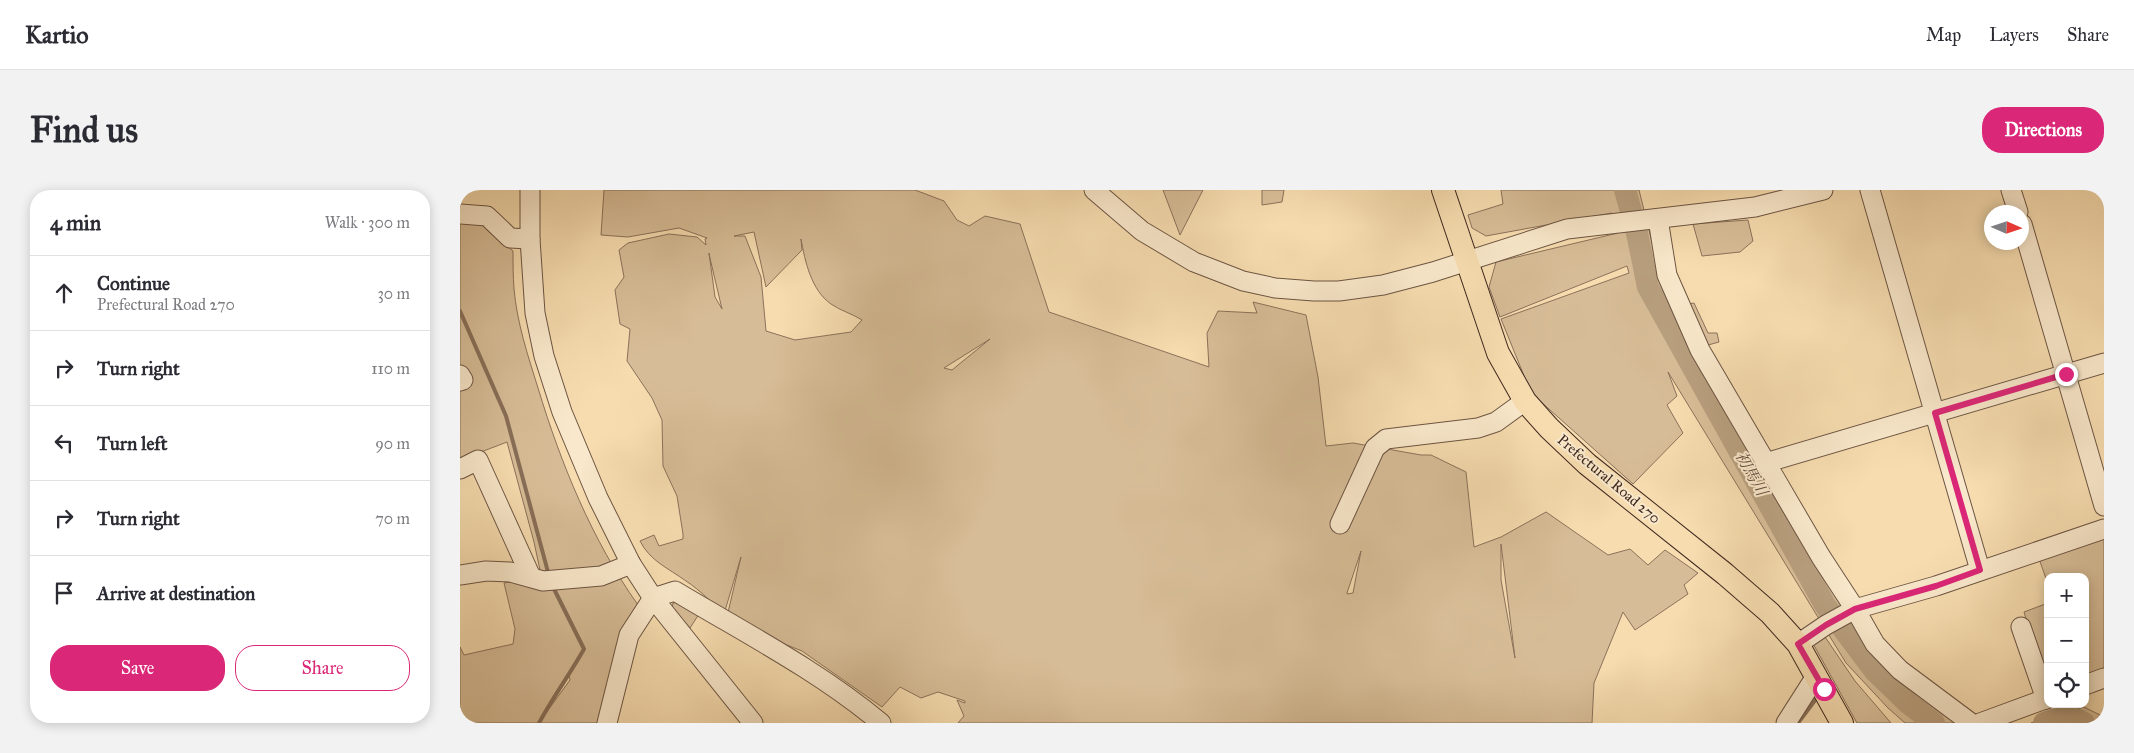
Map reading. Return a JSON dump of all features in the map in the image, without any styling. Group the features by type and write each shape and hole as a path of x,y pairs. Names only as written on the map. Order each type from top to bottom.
{"main road":[{"name":"Prefectural Road 270","path":"1443,190 1498,353 1525,401 1549,428 1587,464 1725,574 1770,613 1798,644 1842,723"}],"street":[{"path":"530,190 530,239 534,313 544,356 562,412 594,490 631,564 653,598 753,723"},
{"path":"1094,190 1142,231 1182,256 1226,275 1275,288 1314,292 1358,290 1407,279 1567,230 1755,207 1823,190"},
{"path":"1870,190 1980,570"},
{"path":"2011,190 2016,205"},
{"path":"460,214 487,216 510,238 530,239"},
{"path":"1654,219 1667,276 1676,301 1700,350 1821,558 1874,644 1900,670 1971,723"},
{"path":"2029,248 2104,506"},
{"path":"1765,463 2104,363"},
{"path":"460,375 464,380 460,382"},
{"path":"1340,524 1375,448 1386,439 1397,436 1478,428 1496,422 1525,401"},
{"path":"460,469 478,460 531,576"},
{"path":"1798,644 1853,610 1936,586 2104,529"},
{"path":"460,575 486,571 510,572 531,576 543,581 601,576 631,564"},
{"path":"607,723 629,635 653,598 675,590 820,678 854,700 881,723"},
{"path":"2021,627 2044,691"},
{"path":"1786,723 1816,676"},
{"path":"2089,684 2104,678"},
{"path":"1980,723 2044,700"}],"shaded area":[{"path":"604,190 915,190 944,201 957,220 969,226 985,216 1020,224 1049,312 1209,367 1207,333 1218,311 1257,313 1253,302 1306,315 1318,377 1326,446 1353,443 1421,455 1431,455 1466,472 1474,547 1501,537 1546,512 1608,555 1630,549 1648,565 1665,550 1698,573 1684,585 1688,594 1635,630 1623,612 1594,683 1592,723 958,723 964,716 957,700 965,703 965,701 938,692 921,698 900,687 882,707 802,651 726,621 741,557 724,614 696,588 654,559 640,541 654,535 659,546 683,539 683,534 677,496 663,466 662,420 652,398 627,361 630,329 620,324 615,290 624,277 619,250 628,243 669,234 697,237 706,245 705,239 707,238 679,228 628,237 601,235","holes":["754,232 766,287 802,250 801,239 807,266 818,291 831,304 862,320 851,332 795,340 766,331 761,277 745,236 734,236","709,255 722,309 715,297","990,339 952,370 944,368","1501,544 1515,658 1501,580","1361,551 1353,593 1347,593"]},
{"path":"1163,190 1203,190 1180,235"},
{"path":"1262,190 1284,190 1282,202 1262,205"},
{"path":"1501,190 1639,190 1660,274 1846,605 1960,723 1905,723 1888,708 1846,663 1668,372 1677,396 1667,405 1683,433 1633,484 1531,393 1501,319 1629,273 1627,266 1500,317 1489,287 1496,262 1618,233 1612,213 1486,236 1472,228 1468,215 1503,204"},
{"path":"460,211 473,214 486,229 513,251 515,302 520,327 530,364 557,445 592,528 621,580 638,605 602,723 460,723 460,647 464,655 513,644 515,629 504,583 515,581 544,589 534,542 507,442 460,460","holes":["569,674 570,680 543,717"]},
{"path":"1748,220 1753,241 1740,252 1702,256 1693,224"},
{"path":"1694,303 1708,333 1717,333 1719,342 1701,347 1683,305"},
{"path":"2104,537 2104,669 2089,675 2089,573 2044,573 2038,556"},
{"path":"681,602 699,614 690,628 672,608 673,603"},
{"path":"2044,604 2044,681 2024,612"},
{"path":"1823,634 1855,681 1891,723 1857,723 1811,640"},
{"path":"2081,708 2086,708 2104,717 2104,723 2031,723"}],"waterway":[{"name":"初馬川","path":"1625,190 1637,233 1648,287 1825,605 1874,670 1908,703 1934,723"},
{"path":"460,311 506,416 548,572"},
{"path":"539,723 584,649 554,589"},
{"path":"1798,723 1816,699"},
{"name":"初馬川","path":"2044,723 2064,718 2075,719 2084,723"}],"route":[{"path":"1824,689 1798,644 1826,625 1855,609 1936,586 1980,570 1935,413 2066,374"}]}
